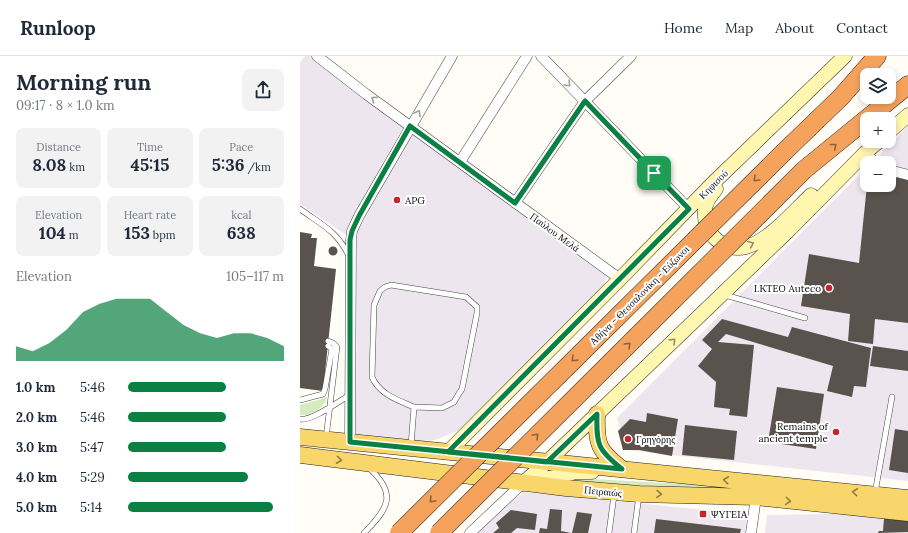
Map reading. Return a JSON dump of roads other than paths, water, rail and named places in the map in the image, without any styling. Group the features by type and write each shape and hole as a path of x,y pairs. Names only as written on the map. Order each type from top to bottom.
{"highway":[{"name":"Αθήνα - Θεσσαλονίκη - Εύζωνοι","path":"399,533 841,97 877,56"},
{"path":"438,533 804,170 908,85"}],"main road":[{"name":"Κηφισού","path":"448,452 711,185 843,57"},
{"path":"896,126 908,115"},
{"path":"752,146 708,199 705,209 705,220 708,230 714,238 724,245 735,248 746,247 767,236 821,185 865,153"},
{"path":"522,484 547,462 788,231 871,148"},
{"path":"597,414 596,435 600,447 606,455 622,469"},
{"path":"300,437 908,498"},
{"name":"Πειραιώς","path":"300,456 522,484 639,494 756,497 908,513"},
{"path":"522,484 577,472 613,473 622,469"}],"street":[{"name":"Παύλου Μελά","path":"318,56 366,94 620,279"},
{"path":"350,442 350,240 355,224 410,126 452,56"},
{"path":"460,162 527,56"},
{"path":"541,56 689,209"},
{"path":"515,203 585,101 631,56"},
{"path":"865,153 868,156"},
{"path":"896,172 908,175"},
{"path":"470,533 522,484"},
{"path":"751,533 756,497"}],"lane":[{"path":"300,209 339,238 350,260"},
{"path":"392,285 466,297 477,307 463,382 458,396 454,402 442,408 414,407 386,395 377,387 372,377 374,305 380,291 385,286 392,285"},
{"path":"722,294 805,318"},
{"path":"300,400 323,394 326,389 332,349 328,344 333,343 337,347 326,440"},
{"path":"300,419 305,421 312,418 350,395"},
{"path":"875,494 892,397"},
{"path":"411,448 414,407"},
{"path":"364,464 382,481 386,487 387,496 386,504 382,512 364,533"},
{"path":"609,533 615,492"},
{"path":"634,533 639,494"}],"place":[{"name":"APG","path":"397,200"},
{"name":"Ι.ΚΤΕΟ Auteco","path":"829,288"},
{"name":"Remains of ancient temple","path":"836,432"},
{"name":"Γρηγόρης","path":"628,439"},
{"name":"ΨΥΓΕΙΑ","path":"703,514"}]}
